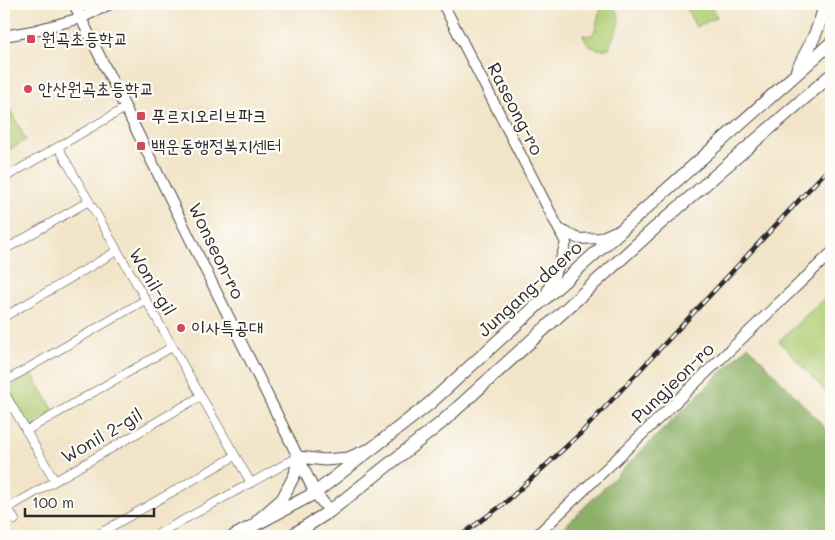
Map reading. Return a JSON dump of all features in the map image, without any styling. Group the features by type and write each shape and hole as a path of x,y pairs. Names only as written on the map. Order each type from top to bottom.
{"main road":[{"path":"793,78 813,40 825,4"},
{"name":"Jungang-daero","path":"234,536 315,493 429,404 831,43"},
{"path":"291,536 330,511 441,423 656,228 831,75"},
{"path":"251,528 282,499 295,474 298,457 324,460 348,458 375,446"},
{"name":"Wonseon-ro","path":"298,457 315,493 330,511"}],"street":[{"name":"Wonseon-ro","path":"74,4 298,457"},
{"path":"4,36 32,31 81,18 110,4"},
{"name":"Raseong-ro","path":"443,4 566,243 559,265 543,300"},
{"path":"4,178 125,108"},
{"name":"Wonil-gil","path":"58,148 250,483"},
{"path":"4,250 88,201"},
{"path":"559,229 579,239 600,238 625,227"},
{"path":"4,317 117,251"},
{"name":"Pungjeon-ro","path":"536,536 831,253"},
{"path":"4,382 146,300"},
{"path":"26,431 172,347"},
{"name":"Wonil 2-gil","path":"4,392 55,481 201,396"},
{"path":"95,536 235,456"},
{"path":"154,536 298,457"},
{"path":"8,508 55,481"},
{"path":"4,500 15,520"}],"green space":[{"path":"699,4 710,4 717,17 696,27 687,10"},
{"path":"608,5 618,13 619,18 616,30 609,48 593,48 587,43 583,35 593,33 599,12"},
{"path":"4,98 26,140 4,153"},
{"path":"831,292 831,397 779,341"},
{"path":"748,346 831,434 831,536 555,536"},
{"path":"32,374 54,411 32,424 27,423 9,392 10,387"}],"railway":[{"path":"460,536 505,503 581,433 831,166"}],"place":[{"name":"원곡초등학교","path":"31,39"},
{"name":"안산원곡초등학교","path":"28,89"},
{"name":"푸르지오리브파크","path":"141,116"},
{"name":"백운동행정복지센터","path":"141,146"},
{"name":"이사특공대","path":"181,328"}]}
